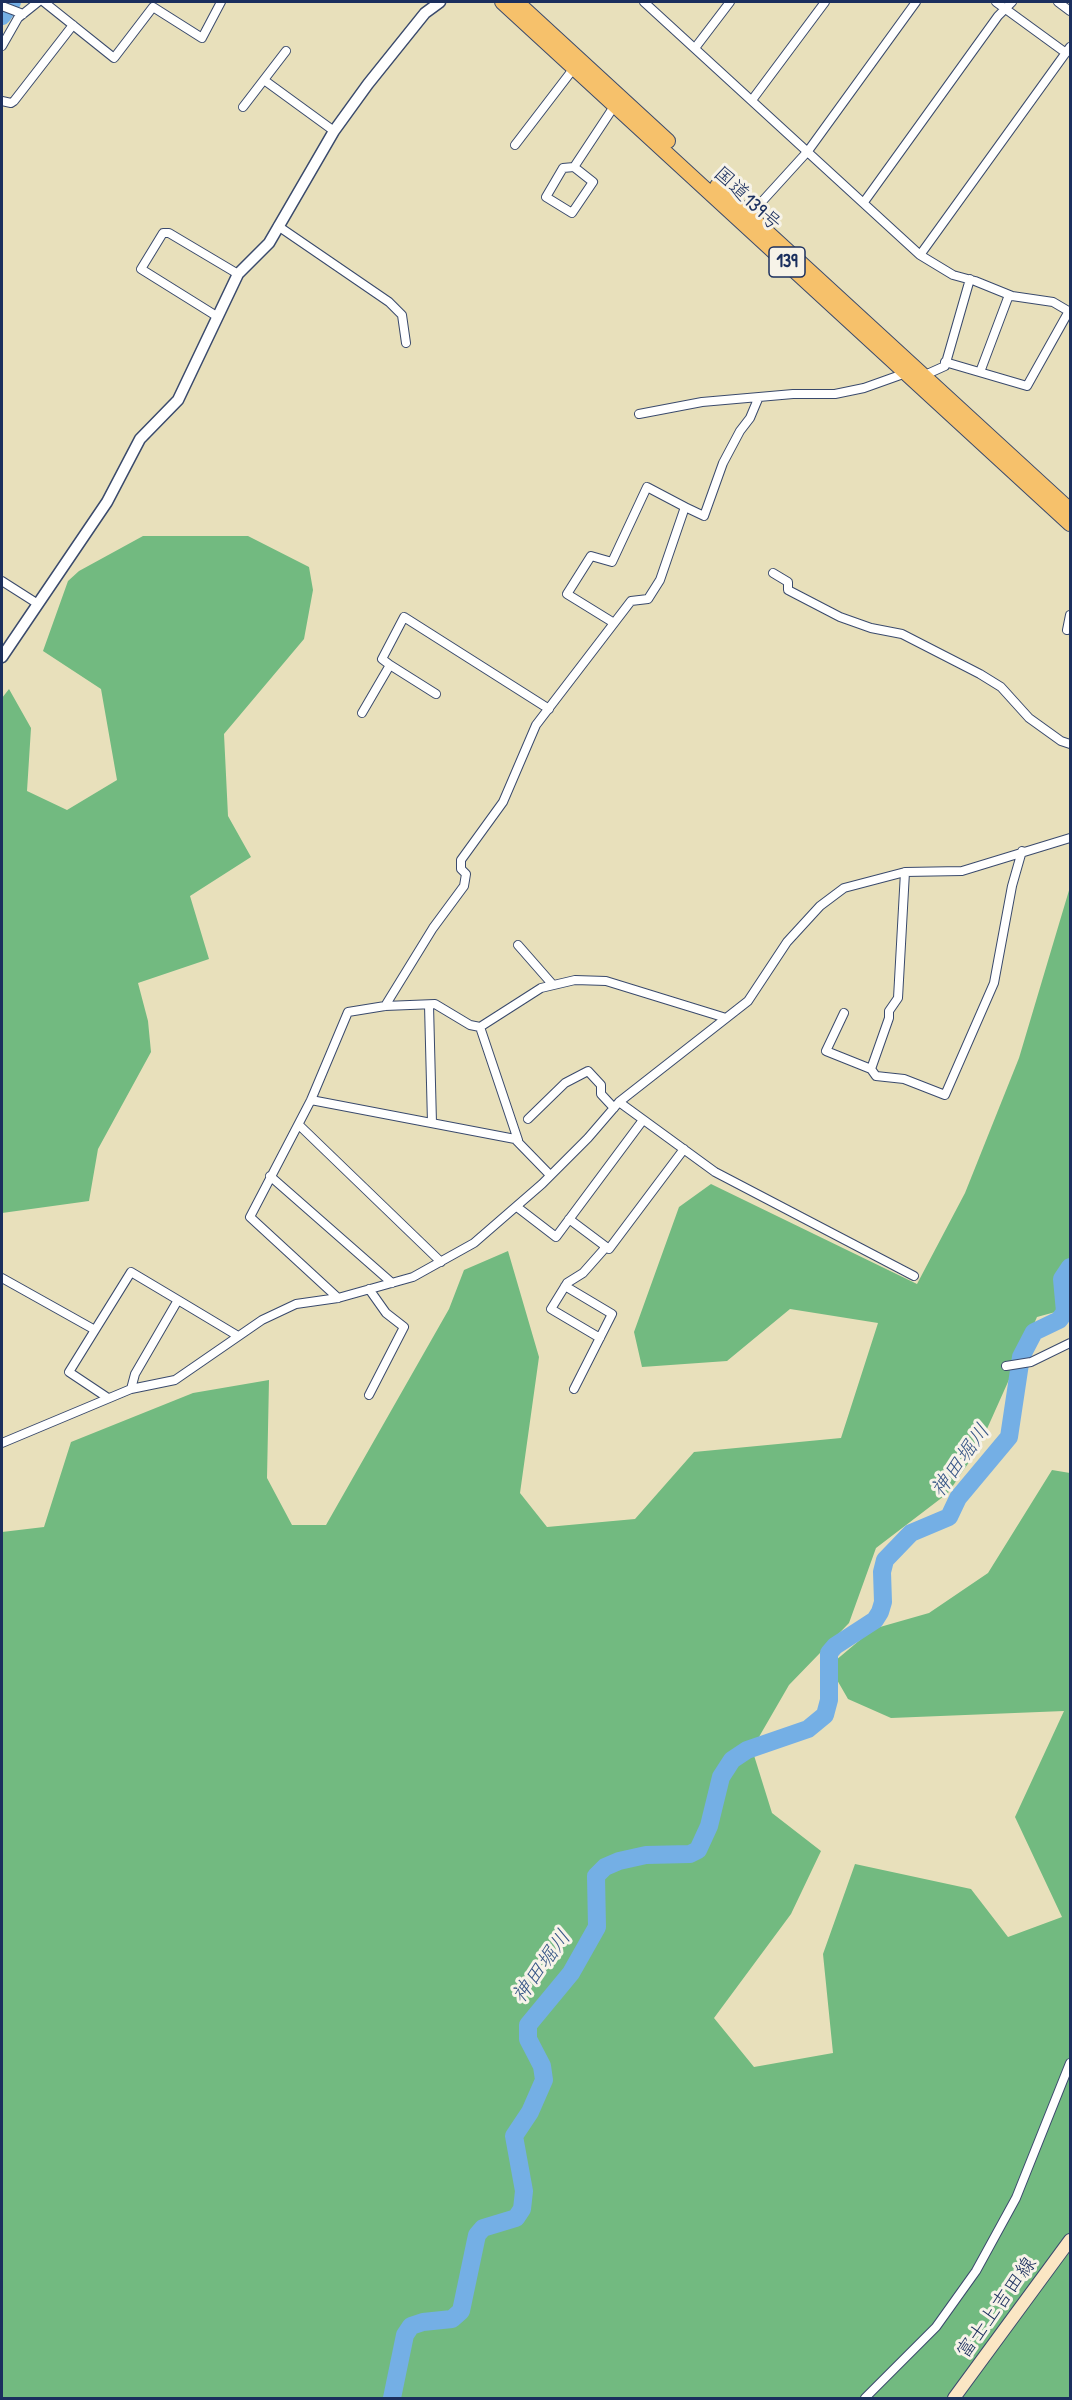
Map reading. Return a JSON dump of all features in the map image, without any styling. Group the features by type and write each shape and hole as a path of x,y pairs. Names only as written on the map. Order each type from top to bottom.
{"highway":[{"name":"国道139号","path":"502,2 615,105 925,375 1071,510"},
{"name":"国道139号","path":"517,2 906,373 1071,524"}],"main road":[{"name":"富士上吉田線","path":"954,2398 1071,2240"}],"street":[{"path":"2,46 20,13 38,2"},
{"path":"44,2 114,58 153,7 202,38 221,2"},
{"path":"2,657 107,502 140,439 178,400 238,274 269,243 334,131 426,13 440,2"},
{"path":"644,2 920,255 953,275 970,279 1010,295 1053,302 1070,311 1027,386 945,362"},
{"path":"695,48 730,2"},
{"path":"752,100 825,2"},
{"path":"746,219 808,152 916,2"},
{"path":"920,255 1068,50 1010,5 996,2"},
{"path":"1058,2 1071,11"},
{"path":"864,202 998,16 1010,5"},
{"path":"2,6 20,13"},
{"path":"2,101 11,103 14,100 73,25"},
{"path":"243,107 286,51"},
{"path":"515,145 574,68"},
{"path":"264,80 334,131"},
{"path":"574,167 615,105"},
{"path":"574,167 593,182 573,213 546,197 563,168 574,167"},
{"path":"278,226 389,302 402,315 406,343"},
{"path":"218,317 141,269 163,233 169,233 238,274"},
{"path":"925,375 945,366 970,279"},
{"path":"980,372 1010,295"},
{"path":"639,414 702,402 758,399 793,394 835,394 864,388 906,373"},
{"path":"614,623 567,594 591,556 612,562 647,487 704,516 723,463 740,431 750,418 758,399"},
{"path":"385,1006 434,928 464,886 466,874 461,869 461,860 503,802 536,725 631,601 648,599 660,580 685,507"},
{"path":"773,573 788,582 788,590 840,617 871,628 902,634 980,674 1001,687 1029,718 1061,741 1071,744"},
{"path":"2,580 38,604"},
{"path":"1067,630 1071,615"},
{"path":"436,694 382,659 404,617 549,709"},
{"path":"362,713 390,665"},
{"path":"2,1443 131,1389 174,1380 262,1320 296,1304 338,1298 413,1277 474,1243 517,1207 588,1138 616,1105 748,1001 787,942 820,906 844,888 905,872 962,871 1071,838"},
{"path":"844,1013 826,1051 871,1069 876,1076 904,1079 945,1095 994,983 1012,886 1022,852"},
{"path":"871,1069 889,1018 889,1011 898,998 905,872"},
{"path":"519,945 553,985"},
{"path":"338,1298 250,1217 311,1100 348,1012 385,1006 435,1004 470,1026 480,1027 541,988 575,980 606,981 726,1018"},
{"path":"429,1005 432,1123"},
{"path":"480,1027 518,1140 550,1174"},
{"path":"528,1119 565,1083 588,1071 601,1085 601,1094 644,1120 715,1172 914,1276"},
{"path":"311,1100 518,1140"},
{"path":"517,1207 556,1237 644,1120"},
{"path":"299,1125 441,1262"},
{"path":"569,1219 609,1249 684,1149"},
{"path":"270,1176 392,1283"},
{"path":"600,1338 551,1308 565,1286 583,1273 606,1247"},
{"path":"108,1398 69,1372 131,1272 238,1336"},
{"path":"2,1278 95,1330"},
{"path":"565,1286 612,1314 574,1389"},
{"path":"369,1289 386,1313 404,1327 369,1395"},
{"path":"131,1389 135,1374 178,1300"},
{"path":"1006,1366 1031,1362 1071,1343"},
{"path":"865,2398 936,2326 976,2271 1016,2198 1071,2063"}],"green space":[{"path":"143,536 248,536 309,567 313,590 304,639 224,734 228,816 251,857 190,896 209,959 138,983 148,1021 151,1052 98,1149 89,1201 2,1213 2,698 9,689 31,728 27,791 67,810 117,780 101,689 43,651 68,581 79,571"},
{"path":"1070,887 1070,1308 1037,1317 978,1449 948,1493 876,1548 849,1623 789,1685 752,1749 772,1813 821,1851 791,1914 714,2018 754,2067 833,2053 823,1954 855,1864 971,1889 1008,1937 1062,1917 1015,1817 1064,1711 891,1718 848,1699 829,1666 873,1629 929,1613 988,1573 1052,1470 1070,1473 1070,2398 2,2398 2,1532 44,1527 71,1442 193,1393 269,1380 267,1478 292,1525 326,1525 449,1309 464,1270 508,1251 539,1357 520,1493 547,1527 635,1519 694,1452 841,1438 878,1323 790,1309 727,1361 642,1367 634,1332 679,1207 711,1184 917,1284 965,1193 1019,1058"}],"waterway":[{"path":"2,16 12,2"},
{"name":"神田堀川","path":"392,2398 405,2335 411,2326 423,2322 452,2319 461,2311 477,2235 483,2228 516,2218 522,2209 524,2191 514,2136 530,2112 544,2080 542,2066 528,2039 528,2025 571,1973 597,1927 596,1876 605,1867 619,1861 646,1855 690,1854 698,1850 709,1826 721,1777 732,1760 747,1750 808,1729 825,1715 829,1700 829,1653 835,1646 875,1620 880,1612 883,1602 882,1572 885,1560 911,1533 949,1517 958,1498 1009,1437 1021,1357 1034,1332 1059,1320 1065,1312 1062,1279 1070,1267"}]}
